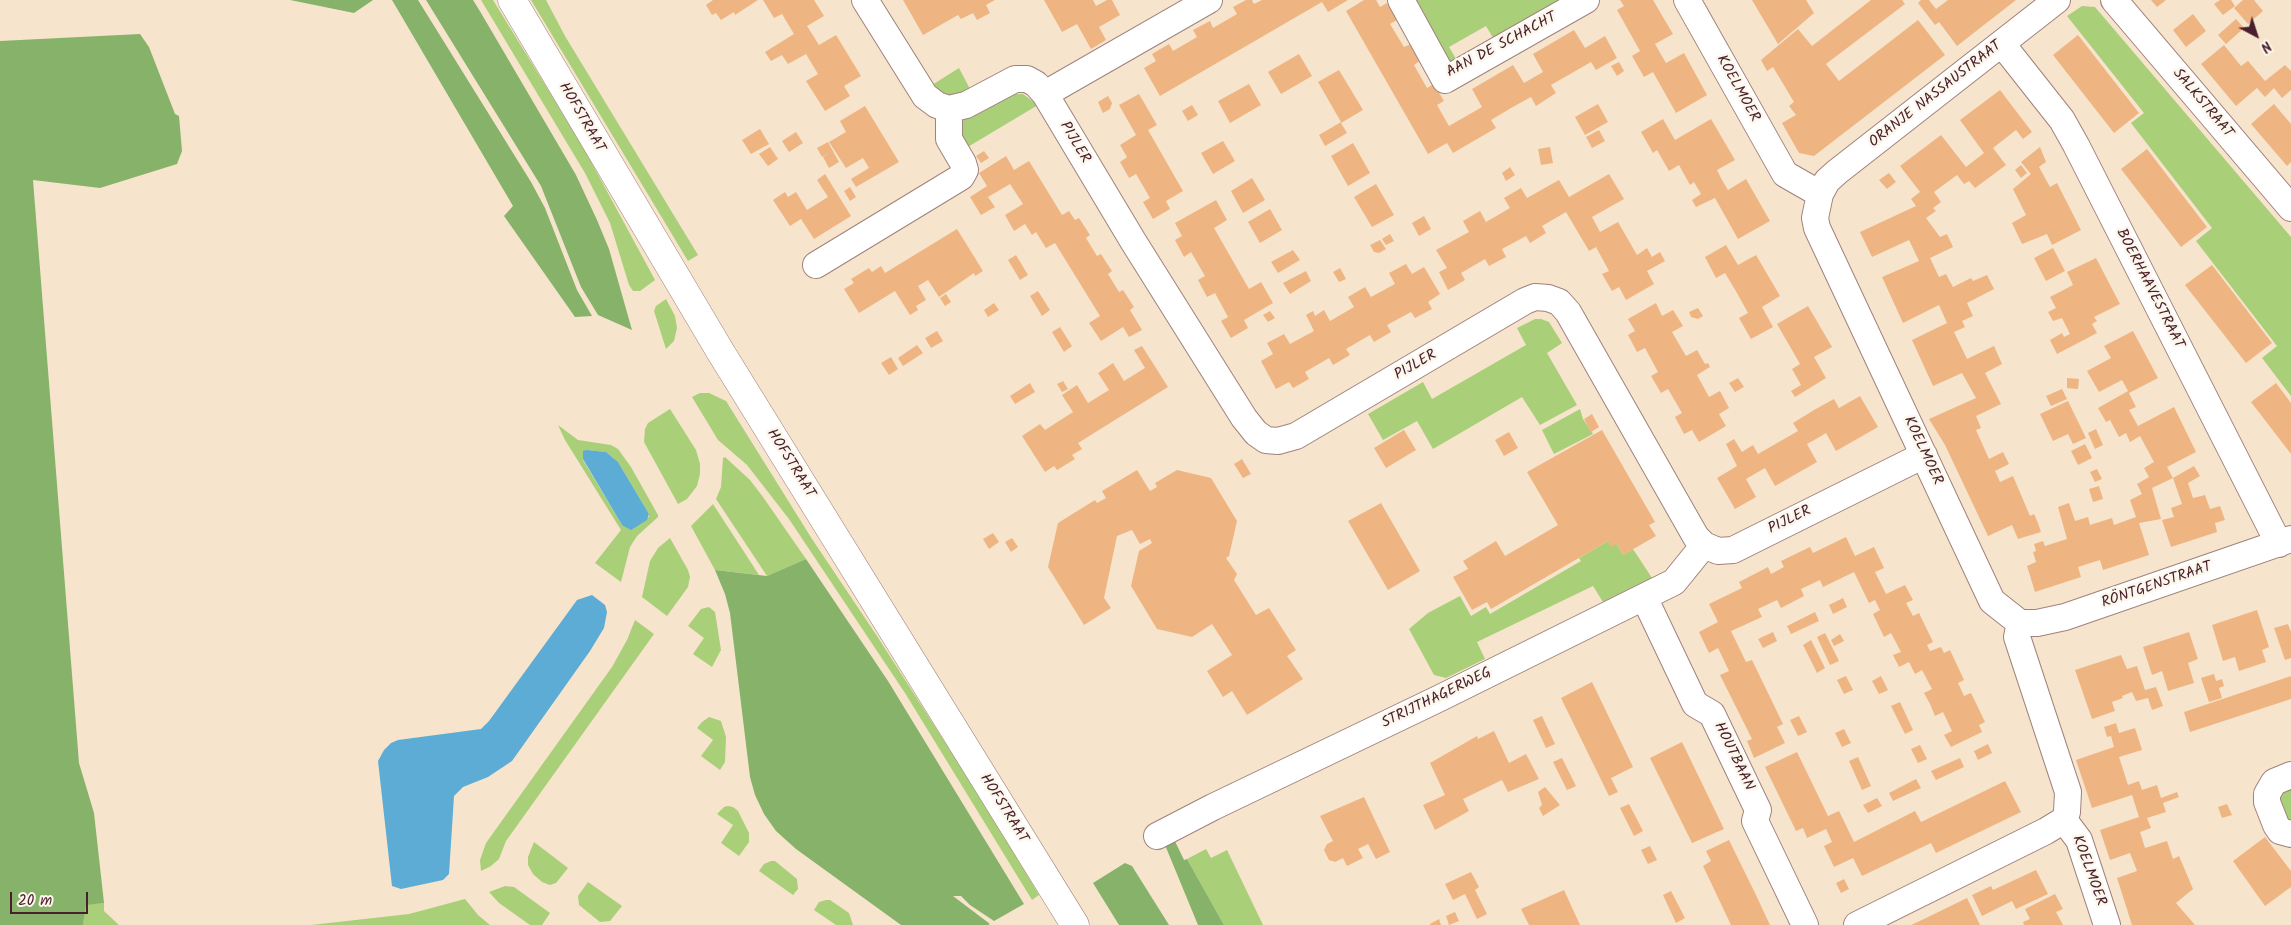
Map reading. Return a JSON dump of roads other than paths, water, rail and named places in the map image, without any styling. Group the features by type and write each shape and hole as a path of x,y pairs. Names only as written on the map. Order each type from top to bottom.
{"main road":[{"name":"HOFSTRAAT","path":"512,0 720,351 1075,925"}],"street":[{"path":"816,265 961,177 965,170 949,139 949,109 937,105 925,96 865,0"},
{"path":"1045,94 1209,0"},
{"name":"AAN DE SCHACHT","path":"1401,0 1445,80 1586,0"},
{"name":"KOELMOER","path":"1687,0 1785,174 1820,194 1815,212 1817,228 1992,601 2020,623 2017,637 2068,792 2067,812 2064,820 2079,840 2107,925"},
{"name":"ORANJE NASSAUSTRAAT","path":"1820,194 1827,181 1837,172 2057,0"},
{"name":"SALKSTRAAT","path":"2114,0 2291,208"},
{"name":"BOERHAAVESTRAAT","path":"2002,44 2062,120 2285,542"},
{"name":"PIJLER","path":"949,109 966,106 1016,79 1027,79 1036,84 1045,94 1138,249 1256,433 1266,440 1278,441 1296,436 1526,301 1536,298 1548,298 1559,302 1568,312 1684,521 1704,545 1718,551 1733,550 1924,455"},
{"name":"RÖNTGENSTRAAT","path":"2020,623 2038,623 2065,617 2285,542"},
{"name":"STRIJTHAGERWEG","path":"1157,836 1674,582 1704,545"},
{"name":"HOUTBAAN","path":"1644,597 1695,704 1712,714 1758,810 1755,821 1805,925"},
{"path":"2291,775 2274,782 2267,794 2267,802 2280,831 2291,834"},
{"path":"1858,925 2046,831 2064,820"}],"water":[{"path":"583,451 606,452 618,462 649,514 647,520 631,530 622,525 583,459"},
{"path":"592,595 605,605 607,612 604,628 590,651 512,761 488,777 463,787 454,796 449,874 443,880 401,889 392,886 378,761 384,750 391,743 398,740 481,729 489,721 577,600"}]}
